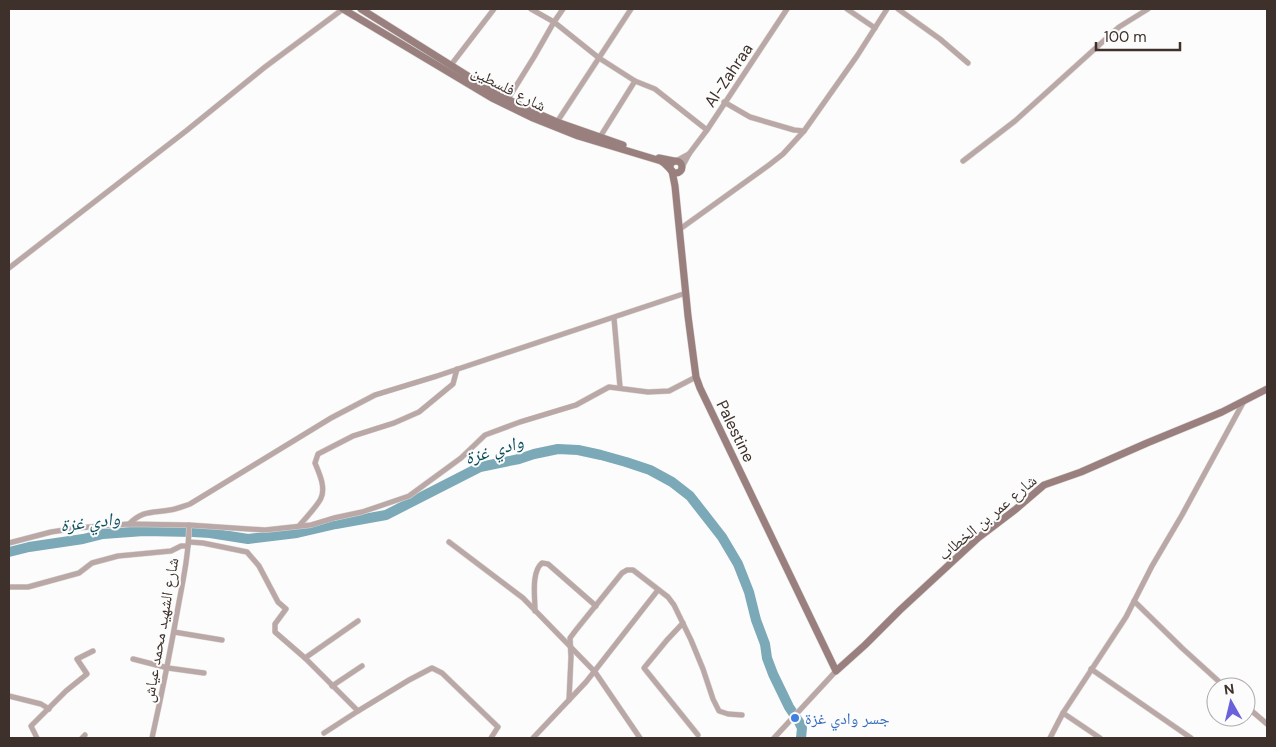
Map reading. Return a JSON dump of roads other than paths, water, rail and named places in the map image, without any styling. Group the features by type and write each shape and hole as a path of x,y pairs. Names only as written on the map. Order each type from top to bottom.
{"street":[{"name":"شارع فلسطين","path":"343,9 492,98 533,118 578,136 661,161 676,170"},
{"path":"9,268 265,67 343,9"},
{"path":"361,9 495,93 532,111 557,122 660,158 675,161"},
{"path":"451,65 494,9"},
{"path":"531,9 554,22 599,58 635,81 655,89 707,130"},
{"path":"508,99 563,9"},
{"path":"557,122 631,9"},
{"name":"Al-Zahraa","path":"676,170 707,130 787,9"},
{"path":"847,9 875,28"},
{"path":"680,229 783,154 804,131 887,9"},
{"path":"898,9 940,39 968,63"},
{"path":"963,161 1015,121 1119,27 1148,9"},
{"path":"600,136 635,81"},
{"path":"724,102 750,117 794,130 804,131"},
{"name":"Al-Zahraa","path":"675,161 689,154"},
{"name":"Palestine","path":"675,161 670,165 676,170 678,180 675,186 696,377 836,671"},
{"path":"129,524 140,515 172,510 190,504 331,418 374,395 686,293"},
{"path":"614,318 620,387"},
{"path":"299,526 321,498 320,476 315,463 318,454 353,436 394,423 419,412 453,384 457,369"},
{"path":"9,543 50,532 129,524 265,530 312,525 362,512 410,496 461,458 485,435 576,405 609,387 648,392 669,391 696,377"},
{"name":"شارع عمر بن الخطاب","path":"774,738 836,671 900,610 978,538 1044,485 1081,472 1222,412 1267,389"},
{"path":"1050,738 1063,713 1126,617 1152,566 1244,401"},
{"name":"شارع الشهيد محمد عياش","path":"152,738 168,668 188,544 189,527"},
{"path":"449,542 523,598 595,672 640,738"},
{"path":"9,587 28,586 78,573 92,563 118,556 170,551 188,544 203,544 248,552 259,566 278,602 286,609 275,624 275,632 305,658 358,711"},
{"path":"535,611 535,577 538,567 542,563 548,564 596,606"},
{"path":"569,700 570,638 622,573 627,570 633,570 668,597 692,640 719,711 742,716"},
{"path":"533,738 595,672 658,590"},
{"path":"1134,602 1214,677"},
{"path":"305,658 358,621"},
{"path":"683,623 644,668 698,735"},
{"path":"174,632 222,640"},
{"path":"37,738 31,726 66,691 87,674 77,659 93,652"},
{"path":"133,659 168,668 204,673"},
{"path":"332,686 362,666"},
{"path":"324,732 432,668 442,673 498,727 491,738"},
{"path":"1091,669 1191,738"},
{"path":"9,696 41,704 48,709"},
{"path":"1063,713 1100,738"},
{"path":"1256,715 1267,724"}],"waterway":[{"name":"وادي غزة","path":"9,552 103,534 144,531 210,533 248,539 297,533 386,515 480,467 558,449 578,450 601,455 650,470 672,482 690,496 722,537 738,564 749,592 756,620 765,644 767,658 789,707 802,728 801,738"}],"place":[{"name":"جسر وادي غزة","path":"795,718"}]}
